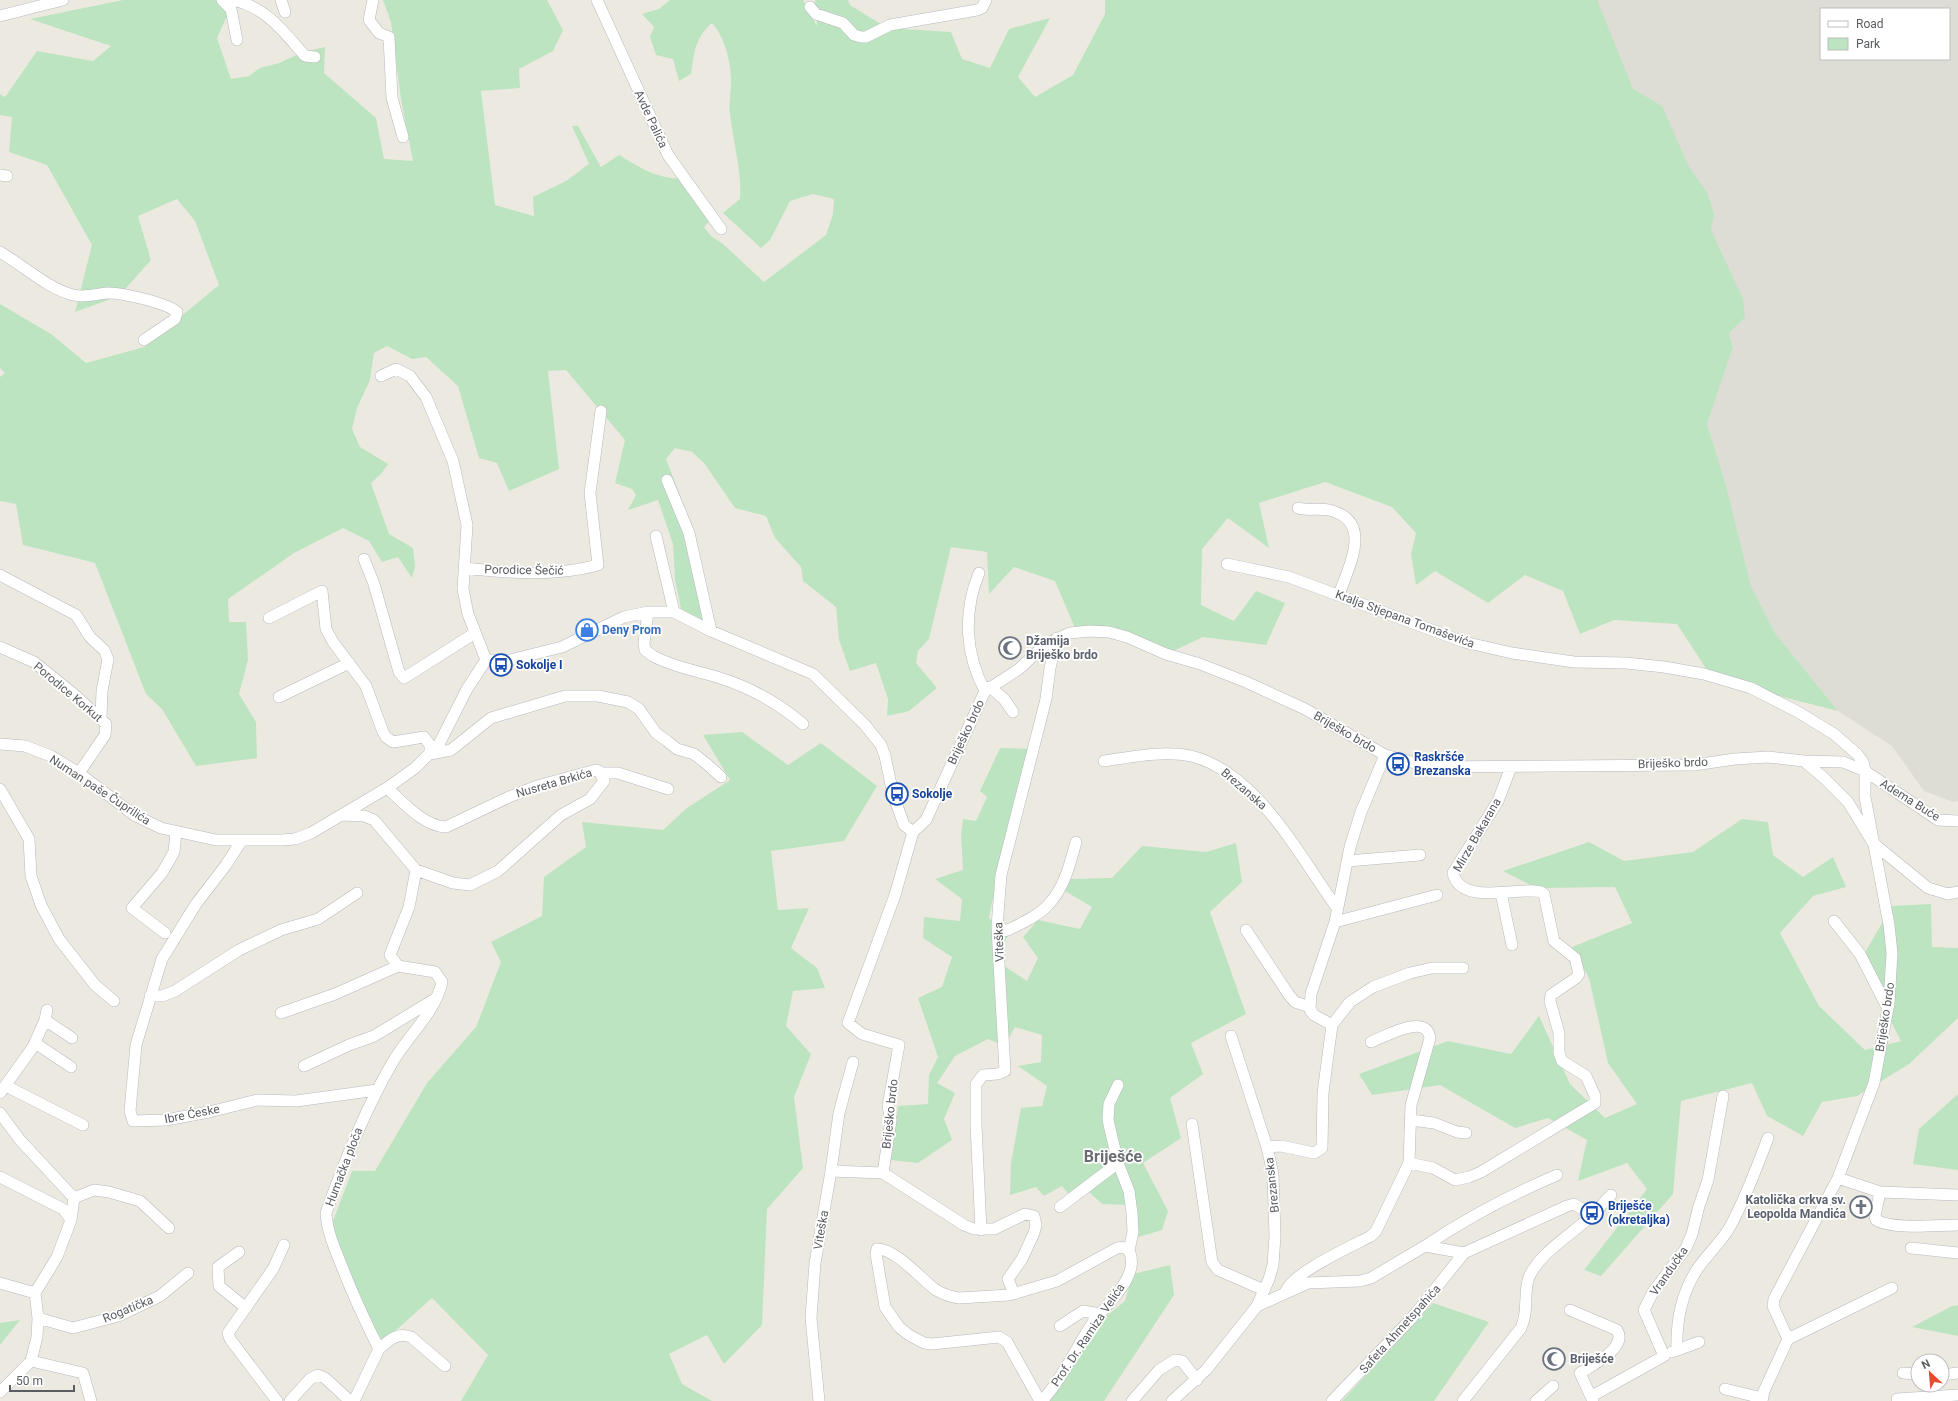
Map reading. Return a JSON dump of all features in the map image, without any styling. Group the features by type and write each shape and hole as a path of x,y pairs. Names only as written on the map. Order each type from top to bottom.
{"street":[{"path":"0,16 63,0"},
{"path":"222,0 231,9 237,40"},
{"path":"233,0 246,3 258,9 274,22 305,56 315,57"},
{"path":"281,0 285,12"},
{"path":"373,0 369,20 379,33 389,37 392,98 403,137"},
{"name":"Avde Palića","path":"597,0 668,155 722,229"},
{"path":"810,7 816,14 834,18 842,23 854,35 866,37 890,25 977,10 982,8 986,0"},
{"path":"0,252 58,289 74,296 92,296 108,293 145,299 176,312 175,319 144,340"},
{"path":"380,376 396,369 410,376 426,397 453,461 467,525 463,589 468,614 486,660 510,660 562,646 624,617 648,612 674,612 711,632 813,674 865,725 881,745 885,756 893,794 904,825 912,832"},
{"name":"Porodice Šečić","path":"464,568 491,571 545,573 578,570 598,565 590,493 601,411"},
{"path":"667,480 689,533 711,632"},
{"path":"1298,508 1328,510 1338,513 1351,521 1353,526 1355,547 1339,595"},
{"path":"656,536 674,612"},
{"path":"364,559 374,584 397,666 404,678 475,633"},
{"name":"Kralja Stjepana Tomaševića","path":"1227,564 1289,576 1464,642 1512,653 1574,662 1626,663 1664,667 1704,674 1751,688 1798,712 1834,734 1857,754 1863,762 1865,771"},
{"path":"979,573 973,588 968,630 971,653 977,676 988,689 1004,699 1013,712"},
{"path":"0,575 76,615 90,637 104,650 108,659 102,691 101,718"},
{"path":"269,618 322,591 326,629 333,642 366,686 386,737 393,742 424,737 430,745 430,754 450,750 491,718 565,696 598,696 628,702 639,709 662,737 677,749 694,754 708,764 721,777"},
{"path":"648,612 644,643 645,650 653,656 722,679 765,696 785,709 803,724"},
{"name":"Briješko brdo","path":"883,1173 891,1120 888,1106 899,1045 862,1034 848,1023 895,895 912,832 926,820 988,689 1019,669 1046,644 1057,638 1070,633 1090,631 1109,632 1127,637 1166,654 1200,664 1246,682 1305,709 1385,755 1430,767 1511,767 1606,764 1694,765 1735,758 1768,757 1804,761 1843,762 1865,771 1866,797 1892,953 1888,1009 1874,1083 1838,1178 1774,1299 1773,1306 1788,1339"},
{"name":"Viteška","path":"981,1230 976,1125 976,1084 983,1075 998,1074 1005,1071 997,924 1001,875 1046,699 1050,668 1057,638"},
{"name":"Porodice Korkut","path":"0,647 34,662 101,718 106,724 105,735 79,773"},
{"name":"Numan paše Čuprilića","path":"0,744 25,746 51,756 79,773 134,815 161,828 216,840 295,839 311,833 387,788 415,768 430,754 439,744 467,688 486,660"},
{"path":"279,697 349,663"},
{"name":"Brezanska","path":"1104,761 1150,754 1190,756 1210,762 1231,775 1261,801 1276,819 1338,908"},
{"path":"1385,755 1362,812 1347,861 1335,922 1311,994 1310,1007 1314,1015 1332,1025 1350,1002 1373,988 1410,973 1432,968 1463,968"},
{"path":"1804,761 1848,802 1873,843 1928,888 1948,894 1958,892"},
{"name":"Mirze Bakarana","path":"1409,1163 1432,1168 1455,1180 1469,1177 1481,1172 1595,1103 1596,1100 1586,1076 1562,1061 1559,1053 1559,1033 1550,1001 1551,995 1576,978 1579,974 1575,958 1554,942 1549,913 1542,892 1501,894 1471,890 1456,881 1453,873 1498,801 1511,767"},
{"name":"Nusreta Brkića","path":"387,788 420,817 440,827 446,827 509,797 537,786 593,771 599,771 604,781 590,799 561,815 498,871 470,885 453,883 416,870"},
{"name":"Adema Buće","path":"1865,771 1938,820 1958,821"},
{"path":"601,773 618,773 668,789"},
{"path":"0,789 29,839 31,876 41,905 59,939 94,986 114,1001"},
{"path":"342,815 364,816 374,820 416,870 408,907 390,955 398,966"},
{"path":"166,933 132,908 165,868 174,852 176,832"},
{"name":"Ibre Ćeske","path":"242,840 196,904 162,959 136,1045 130,1111 134,1121 166,1120 209,1112 257,1100 296,1101 350,1095 377,1090"},
{"path":"997,924 1001,930 1008,930 1048,906 1058,894 1071,862 1076,842"},
{"path":"1347,861 1420,855"},
{"path":"150,996 162,996 174,991 239,950 281,930 318,919 357,893"},
{"path":"1501,894 1512,945"},
{"path":"1335,922 1437,895"},
{"path":"1834,921 1860,954 1888,1009"},
{"path":"1246,930 1288,995 1295,1002 1310,1007"},
{"path":"281,1013 335,994 398,966 436,972 442,982 439,996 374,1036 349,1045 304,1066"},
{"name":"Humačka ploča","path":"379,1349 363,1317 326,1226 326,1213 363,1116 392,1063 439,996"},
{"path":"72,1038 46,1015 35,1043 3,1089 83,1125"},
{"name":"Brezanska","path":"1172,1401 1197,1380 1257,1306 1264,1290 1273,1265 1275,1236 1273,1174 1267,1147 1281,1146 1314,1153 1322,1148 1323,1093 1332,1025"},
{"path":"1286,1291 1292,1282 1332,1256 1371,1236 1376,1231 1409,1163 1411,1105 1430,1034 1424,1028 1419,1026 1409,1027 1371,1042"},
{"path":"1230,1036 1267,1147"},
{"path":"35,1043 70,1067"},
{"name":"Viteška","path":"819,1401 811,1318 815,1263 831,1171 839,1113 853,1062"},
{"name":"Prof. Dr. Ramiza Velića","path":"1041,1401 1100,1314 1116,1295 1128,1277 1131,1257 1129,1250 1132,1232 1132,1213 1129,1191 1118,1163 1108,1120 1109,1104 1118,1085"},
{"name":"Vrandučka","path":"1664,1356 1644,1310 1653,1292 1686,1248 1708,1180 1723,1096"},
{"path":"0,1113 20,1140 74,1198"},
{"path":"1411,1120 1434,1123 1457,1132 1466,1133"},
{"path":"1192,1124 1212,1262 1218,1270 1264,1290"},
{"path":"1677,1350 1676,1332 1680,1306 1695,1272 1730,1226 1751,1183 1768,1138"},
{"path":"1060,1206 1118,1163"},
{"path":"831,1171 883,1173 964,1225 981,1230 994,1229 1025,1214 1034,1216 1036,1225 1034,1233 1022,1259 1009,1276 1008,1283 1014,1294"},
{"path":"1257,1306 1286,1291 1308,1283 1360,1281 1371,1278 1492,1205 1557,1176"},
{"path":"0,1177 63,1209 71,1220"},
{"path":"1838,1178 1880,1192 1958,1195"},
{"path":"74,1198 94,1190 109,1192 140,1201 169,1228"},
{"path":"1880,1192 1876,1220 1881,1223 1911,1226 1958,1225"},
{"path":"1463,1401 1521,1328 1526,1318 1527,1287 1534,1269 1552,1248 1592,1216 1611,1195"},
{"path":"0,1392 31,1361 37,1337 38,1318 35,1293 57,1257 71,1220 74,1198"},
{"name":"Safeta Ahmetspahića","path":"1332,1401 1411,1319 1464,1253 1567,1206 1574,1204 1592,1216"},
{"path":"277,1401 229,1336 229,1330 273,1269 284,1245"},
{"path":"1425,1246 1464,1253"},
{"path":"1041,1401 1007,1342 999,1337 990,1336 932,1344 924,1343 909,1335 899,1327 885,1308 876,1254 877,1250 882,1250 907,1264 936,1290 951,1297 1014,1294 1057,1281 1117,1248 1126,1248 1129,1250"},
{"path":"1911,1248 1958,1253"},
{"path":"238,1252 218,1267 219,1286 246,1308"},
{"name":"Rogatička","path":"38,1318 73,1328 118,1316 160,1296 188,1273"},
{"path":"0,1283 35,1293"},
{"path":"1725,1390 1762,1399 1788,1339 1892,1288"},
{"path":"1570,1310 1617,1330 1619,1334 1620,1339 1615,1349 1580,1373 1592,1399 1664,1356 1699,1342"},
{"path":"1060,1326 1083,1311 1100,1314"},
{"path":"354,1401 379,1349 393,1337 406,1335 411,1337 445,1366"},
{"path":"1132,1401 1159,1370 1175,1360 1182,1361 1197,1380"},
{"path":"31,1361 83,1373 91,1401"},
{"path":"1903,1373 1910,1373"},
{"path":"290,1401 310,1379 318,1375 325,1378 350,1401"},
{"path":"1536,1401 1553,1386"},
{"path":"1897,1399 1958,1395"}],"shaded area":[{"path":"1592,0 1958,0 1958,801 1953,802 1924,791 1892,746 1838,711 1775,633 1751,586 1726,485 1707,424 1733,346 1729,333"}],"green space":[{"path":"123,0 228,0 231,7 217,38 231,79 249,76 260,68 279,63 303,52 325,47 324,73 376,118 384,159 413,161 401,99 391,22 383,0 547,0 563,30 553,51 519,69 520,88 481,91 495,205 534,216 533,197 566,181 589,164 572,126 578,126 601,167 619,155 649,172 682,179 709,222 704,227 711,236 723,244 764,282 826,235 833,214 834,199 813,194 790,201 770,240 761,248 723,213 740,199 739,167 731,124 731,82 728,55 720,34 712,23 706,28 696,46 691,74 679,81 673,59 656,55 650,37 654,27 642,14 659,9 670,0 803,0 817,26 815,0 848,0 850,5 887,28 951,32 962,59 990,68 1009,29 1050,18 1018,77 1035,97 1073,75 1105,14 1105,0 1597,0 1633,89 1662,106 1689,167 1707,192 1714,214 1711,230 1743,299 1745,317 1729,333 1733,347 1707,424 1726,485 1751,586 1775,633 1838,711 1751,689 1709,673 1677,624 1614,620 1580,634 1563,591 1525,575 1488,603 1435,571 1416,585 1411,554 1416,533 1392,507 1325,482 1259,503 1269,548 1228,518 1202,549 1201,605 1234,621 1256,591 1285,603 1266,645 1203,637 1167,654 1126,636 1075,628 1055,581 1014,567 989,594 987,552 951,547 929,639 918,651 916,663 937,688 909,711 887,716 888,699 876,663 850,671 839,640 836,607 803,581 801,567 775,538 766,516 735,508 704,463 692,452 675,448 666,459 696,537 711,627 682,613 675,580 673,544 658,500 628,510 636,495 632,489 615,483 625,440 566,370 548,371 559,469 509,491 497,463 479,458 458,386 426,357 412,359 387,346 374,353 370,380 357,408 352,429 360,447 388,464 381,474 371,483 389,534 413,548 415,566 412,578 398,557 382,562 369,541 343,528 294,553 228,599 229,622 246,622 248,660 239,694 256,722 257,758 196,766 162,709 146,694 95,563 23,545 16,504 0,501 0,377 5,373 0,368 0,304 51,334 86,363 144,347 219,285 195,221 177,199 138,216 151,260 119,296 75,312 92,245 47,165 9,152 12,117 0,115 0,94 5,97 37,51 93,61 111,46 30,19"},
{"path":"742,732 788,765 821,743 877,786 844,841 771,851 778,910 809,908 791,948 817,968 825,988 793,991 786,1026 811,1054 794,1097 803,1168 767,1209 762,1325 724,1364 707,1335 669,1354 682,1384 712,1401 461,1401 488,1355 432,1298 383,1342 357,1298 330,1229 352,1171 375,1171 427,1083 476,1027 501,962 491,942 542,916 544,877 586,847 582,822 663,830 687,808 730,780 703,735"},
{"path":"1000,748 1039,749 1022,769 1009,820 989,918 1008,936 997,954 1001,964 1027,981 1038,958 1023,937 1038,920 1080,929 1092,907 1065,891 1070,879 1112,878 1142,846 1206,852 1236,843 1242,882 1210,912 1246,1014 1191,1043 1203,1074 1170,1098 1181,1138 1143,1163 1168,1211 1162,1230 1135,1238 1129,1205 1102,1204 1087,1190 1070,1196 1062,1186 1044,1196 1036,1187 1010,1195 1011,1163 1021,1108 1042,1106 1047,1086 1018,1066 1041,1062 1042,1035 1015,1027 1005,1046 988,1039 955,1056 937,1083 955,1093 944,1119 952,1140 918,1163 891,1160 898,1106 928,1104 929,1075 938,1057 918,998 942,987 952,957 923,938 924,917 960,921 962,899 935,879 963,870 961,833 963,819 976,821 987,797 980,791"},
{"path":"1742,819 1768,822 1773,855 1803,877 1833,857 1846,887 1813,896 1780,933 1819,1006 1865,1050 1901,1041 1860,961 1892,906 1931,904 1932,947 1958,948 1958,1018 1909,1064 1857,1096 1822,1102 1803,1136 1767,1116 1752,1083 1681,1101 1673,1194 1601,1276 1584,1270 1647,1189 1627,1163 1578,1181 1587,1140 1548,1118 1515,1128 1440,1085 1372,1095 1359,1074 1448,1041 1511,1054 1539,1016 1570,1084 1605,1118 1637,1104 1608,1063 1589,978 1572,947 1632,923 1615,887 1536,888 1503,871 1589,842 1624,861 1693,852"},
{"path":"1958,1094 1958,1170 1913,1164 1919,1129"},
{"path":"1170,1265 1174,1295 1104,1401 1044,1401 1098,1323 1125,1301 1133,1274"},
{"path":"1433,1303 1489,1322 1434,1401 1342,1401"},
{"path":"1958,1305 1958,1336 1912,1327 1952,1306"},
{"path":"20,1320 0,1345 0,1323"}],"place":[{"name":"Deny Prom","path":"587,630"},
{"name":"Džamija Briješko brdo","path":"1010,648"},
{"name":"Sokolje I","path":"501,665"},
{"name":"Raskršće Brezanska","path":"1398,764"},
{"name":"Sokolje","path":"897,794"},
{"name":"Katolička crkva sv. Leopolda Mandića","path":"1861,1207"},
{"name":"Briješće (okretaljka)","path":"1592,1213"},
{"name":"Briješće","path":"1554,1359"}],"district":[{"name":"Briješće","path":"1113,1156"}]}
